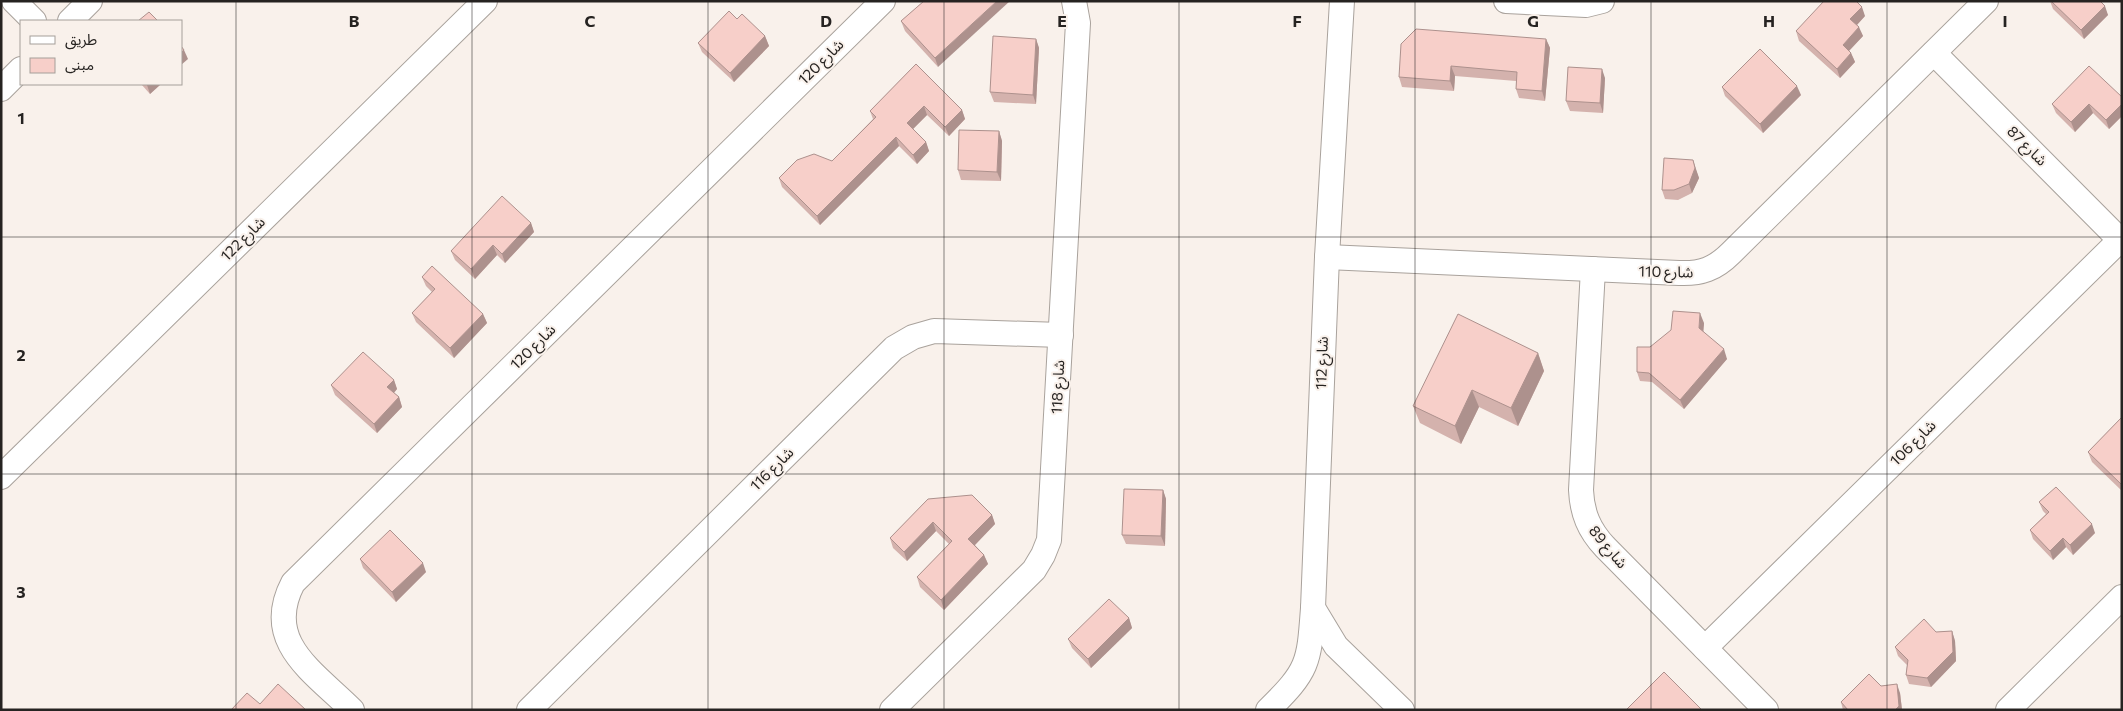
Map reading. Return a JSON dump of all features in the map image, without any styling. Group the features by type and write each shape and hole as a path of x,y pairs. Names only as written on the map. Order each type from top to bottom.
{"street":[{"path":"14,1 33,20"},
{"path":"71,20 90,1"},
{"name":"شارع 122","path":"1,476 485,1"},
{"name":"شارع 120","path":"352,710 302,660 287,640 282,615 285,598 293,583 884,1"},
{"name":"شارع 118","path":"892,710 1034,570 1043,555 1051,523 1078,23 1074,1"},
{"name":"شارع 112","path":"1268,710 1300,675 1309,653 1313,608 1327,257 1342,1"},
{"path":"1506,1 1586,5 1602,1"},
{"name":"شارع 110","path":"1327,257 1694,274 1708,271 1721,264 1986,1"},
{"name":"شارع 87","path":"1934,53 2121,239"},
{"path":"1,89 20,70"},
{"name":"شارع 106","path":"1705,648 2121,239"},
{"name":"شارع 89","path":"1593,269 1581,490 1584,514 1596,538 1766,710"},
{"name":"شارع 116","path":"529,710 894,348 913,337 934,331 1061,335"},
{"path":"2008,710 2122,597"},
{"path":"1313,608 1332,640 1351,662 1402,710"},
{"path":"1300,675 1323,663 1351,662"}],"building":[{"path":"924,1 997,1 935,58 901,21"},
{"path":"1824,1 1856,1 1862,7 1850,19 1859,27 1843,45 1851,53 1837,69 1796,31"},
{"path":"2051,1 2100,1 2105,6 2081,30"},
{"path":"729,11 737,19 742,14 765,36 730,73 698,43"},
{"path":"149,12 157,20 139,20"},
{"path":"1416,29 1546,39 1542,91 1516,89 1517,72 1451,66 1450,81 1399,77 1401,44"},
{"path":"993,36 1036,39 1033,95 990,92"},
{"path":"1760,49 1797,86 1760,124 1722,87"},
{"path":"916,64 962,110 945,127 924,106 907,123 926,142 913,155 896,137 817,216 779,178 797,160 814,154 832,161 876,117 870,111"},
{"path":"2089,66 2122,97 2122,104 2106,120 2089,104 2071,122 2052,104"},
{"path":"1568,67 1602,69 1600,103 1566,101"},
{"path":"959,130 999,131 997,172 958,170"},
{"path":"1664,158 1693,160 1695,168 1689,184 1674,190 1662,190"},
{"path":"502,196 531,223 502,254 493,245 471,269 451,251"},
{"path":"432,266 483,314 450,348 412,313 435,289 422,277"},
{"path":"1673,311 1700,313 1699,328 1724,349 1680,400 1649,373 1637,372 1637,347 1650,347 1671,330"},
{"path":"1458,314 1538,353 1511,408 1472,390 1455,426 1413,406"},
{"path":"363,352 394,380 387,387 399,397 374,424 331,385"},
{"path":"2122,417 2122,485 2088,452"},
{"path":"2056,487 2092,524 2070,545 2063,538 2050,551 2030,530 2049,512 2039,502"},
{"path":"1124,489 1163,490 1161,536 1122,535"},
{"path":"972,495 992,515 968,539 984,555 941,600 917,577 952,541 933,522 904,552 890,538 928,499"},
{"path":"390,530 423,563 392,592 360,559"},
{"path":"1109,599 1129,618 1088,659 1068,639"},
{"path":"1924,619 1936,632 1952,631 1953,652 1927,678 1906,675 1908,660 1895,647"},
{"path":"1664,672 1702,710 1626,710"},
{"path":"1869,674 1881,686 1897,684 1899,706 1895,710 1848,710 1841,702"},
{"path":"278,684 306,710 231,710 247,693 260,704"}]}
